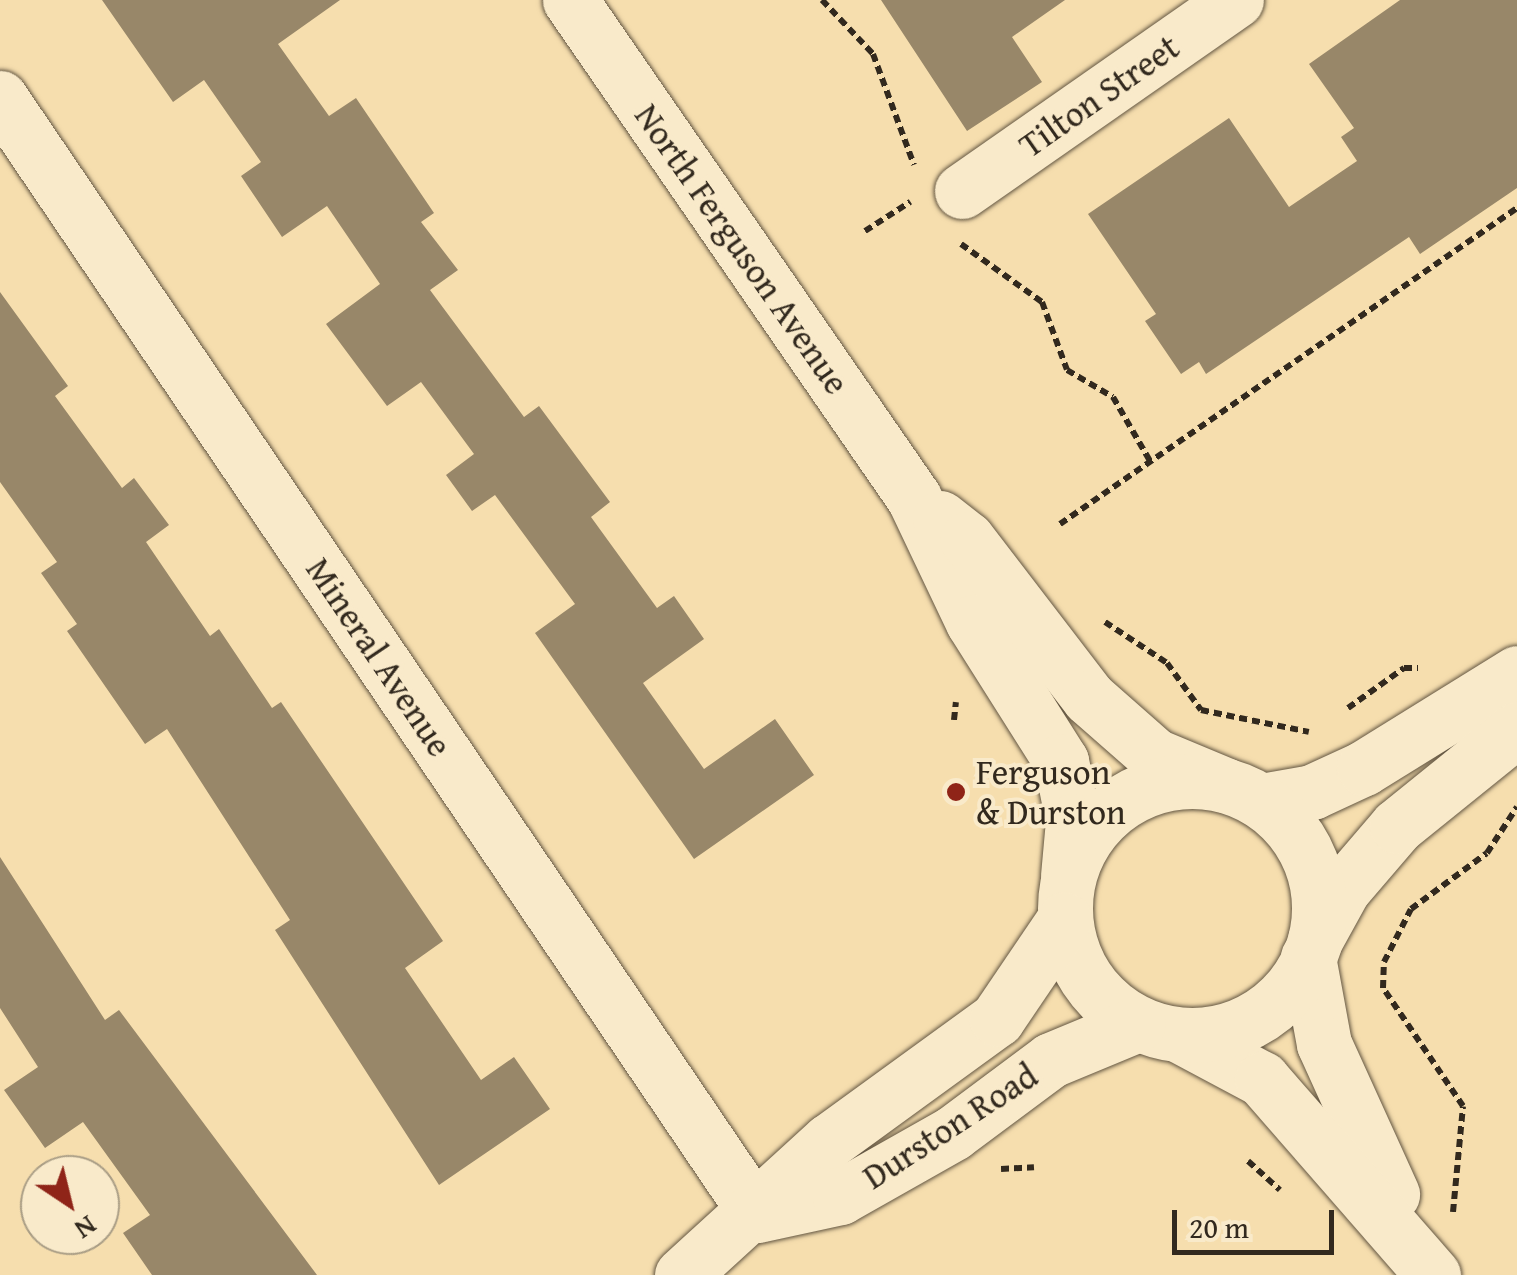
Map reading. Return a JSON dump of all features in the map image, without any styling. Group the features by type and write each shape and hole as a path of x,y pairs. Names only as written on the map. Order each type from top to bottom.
{"street":[{"name":"North Ferguson Avenue","path":"570,0 914,498 973,622 1060,761 1074,821 1066,898"},
{"name":"Tilton Street","path":"943,192 1236,0"},
{"name":"Mineral Avenue","path":"0,98 758,1215"},
{"name":"North Ferguson Avenue","path":"914,498 967,539 1089,698 1155,756 1243,792"},
{"path":"1435,1275 1262,1079 1102,999 1076,963 1066,898 1111,809 1185,780 1243,792 1312,792 1364,768 1517,673"},
{"path":"1160,1030 1225,1031 1265,1012 1312,948 1343,889 1397,826 1517,728"},
{"path":"1243,792 1311,862 1312,948 1324,1044 1435,1275"},
{"name":"Durston Road","path":"682,1275 758,1215 829,1141 998,1019 1066,898"},
{"name":"Durston Road","path":"758,1215 840,1196 952,1133 1051,1060 1160,1030"}],"path":[{"path":"865,231 943,192"},
{"path":"1060,524 1517,208"},
{"path":"1168,663 1202,710 1314,733 1326,724"},
{"path":"1338,715 1404,668"},
{"path":"1452,1219 1463,1106 1384,988 1384,962 1411,909 1487,853 1517,807"}],"building":[{"path":"102,0 340,0 278,44 329,116 356,98 434,213 421,222 458,270 430,290 524,417 539,406 610,502 591,517 657,608 674,596 704,639 643,683 704,769 775,719 814,775 694,859 535,633 575,604 495,495 472,511 446,475 474,454 421,382 387,406 326,324 380,284 327,206 282,237 241,176 261,162 204,80 173,102"},
{"path":"881,0 1065,0 1012,37 1042,82 967,131"},
{"path":"1400,0 1517,0 1517,188 1420,254 1409,237 1206,374 1199,362 1181,374 1145,321 1156,314 1088,214 1229,118 1289,207 1357,161 1341,137 1354,128 1309,64"},
{"path":"0,292 68,386 55,396 122,488 134,478 169,525 146,542 210,636 219,629 272,708 281,702 443,941 405,968 481,1080 514,1057 550,1109 439,1185 275,930 290,920 167,729 145,744 67,631 77,624 41,573 57,562 0,482"},
{"path":"0,857 105,1020 119,1010 317,1275 152,1275 123,1233 150,1215 120,1173 120,1155 107,1155 83,1122 45,1148 4,1090 38,1067 0,1008"}],"place":[{"name":"Ferguson & Durston","path":"956,792"}]}
